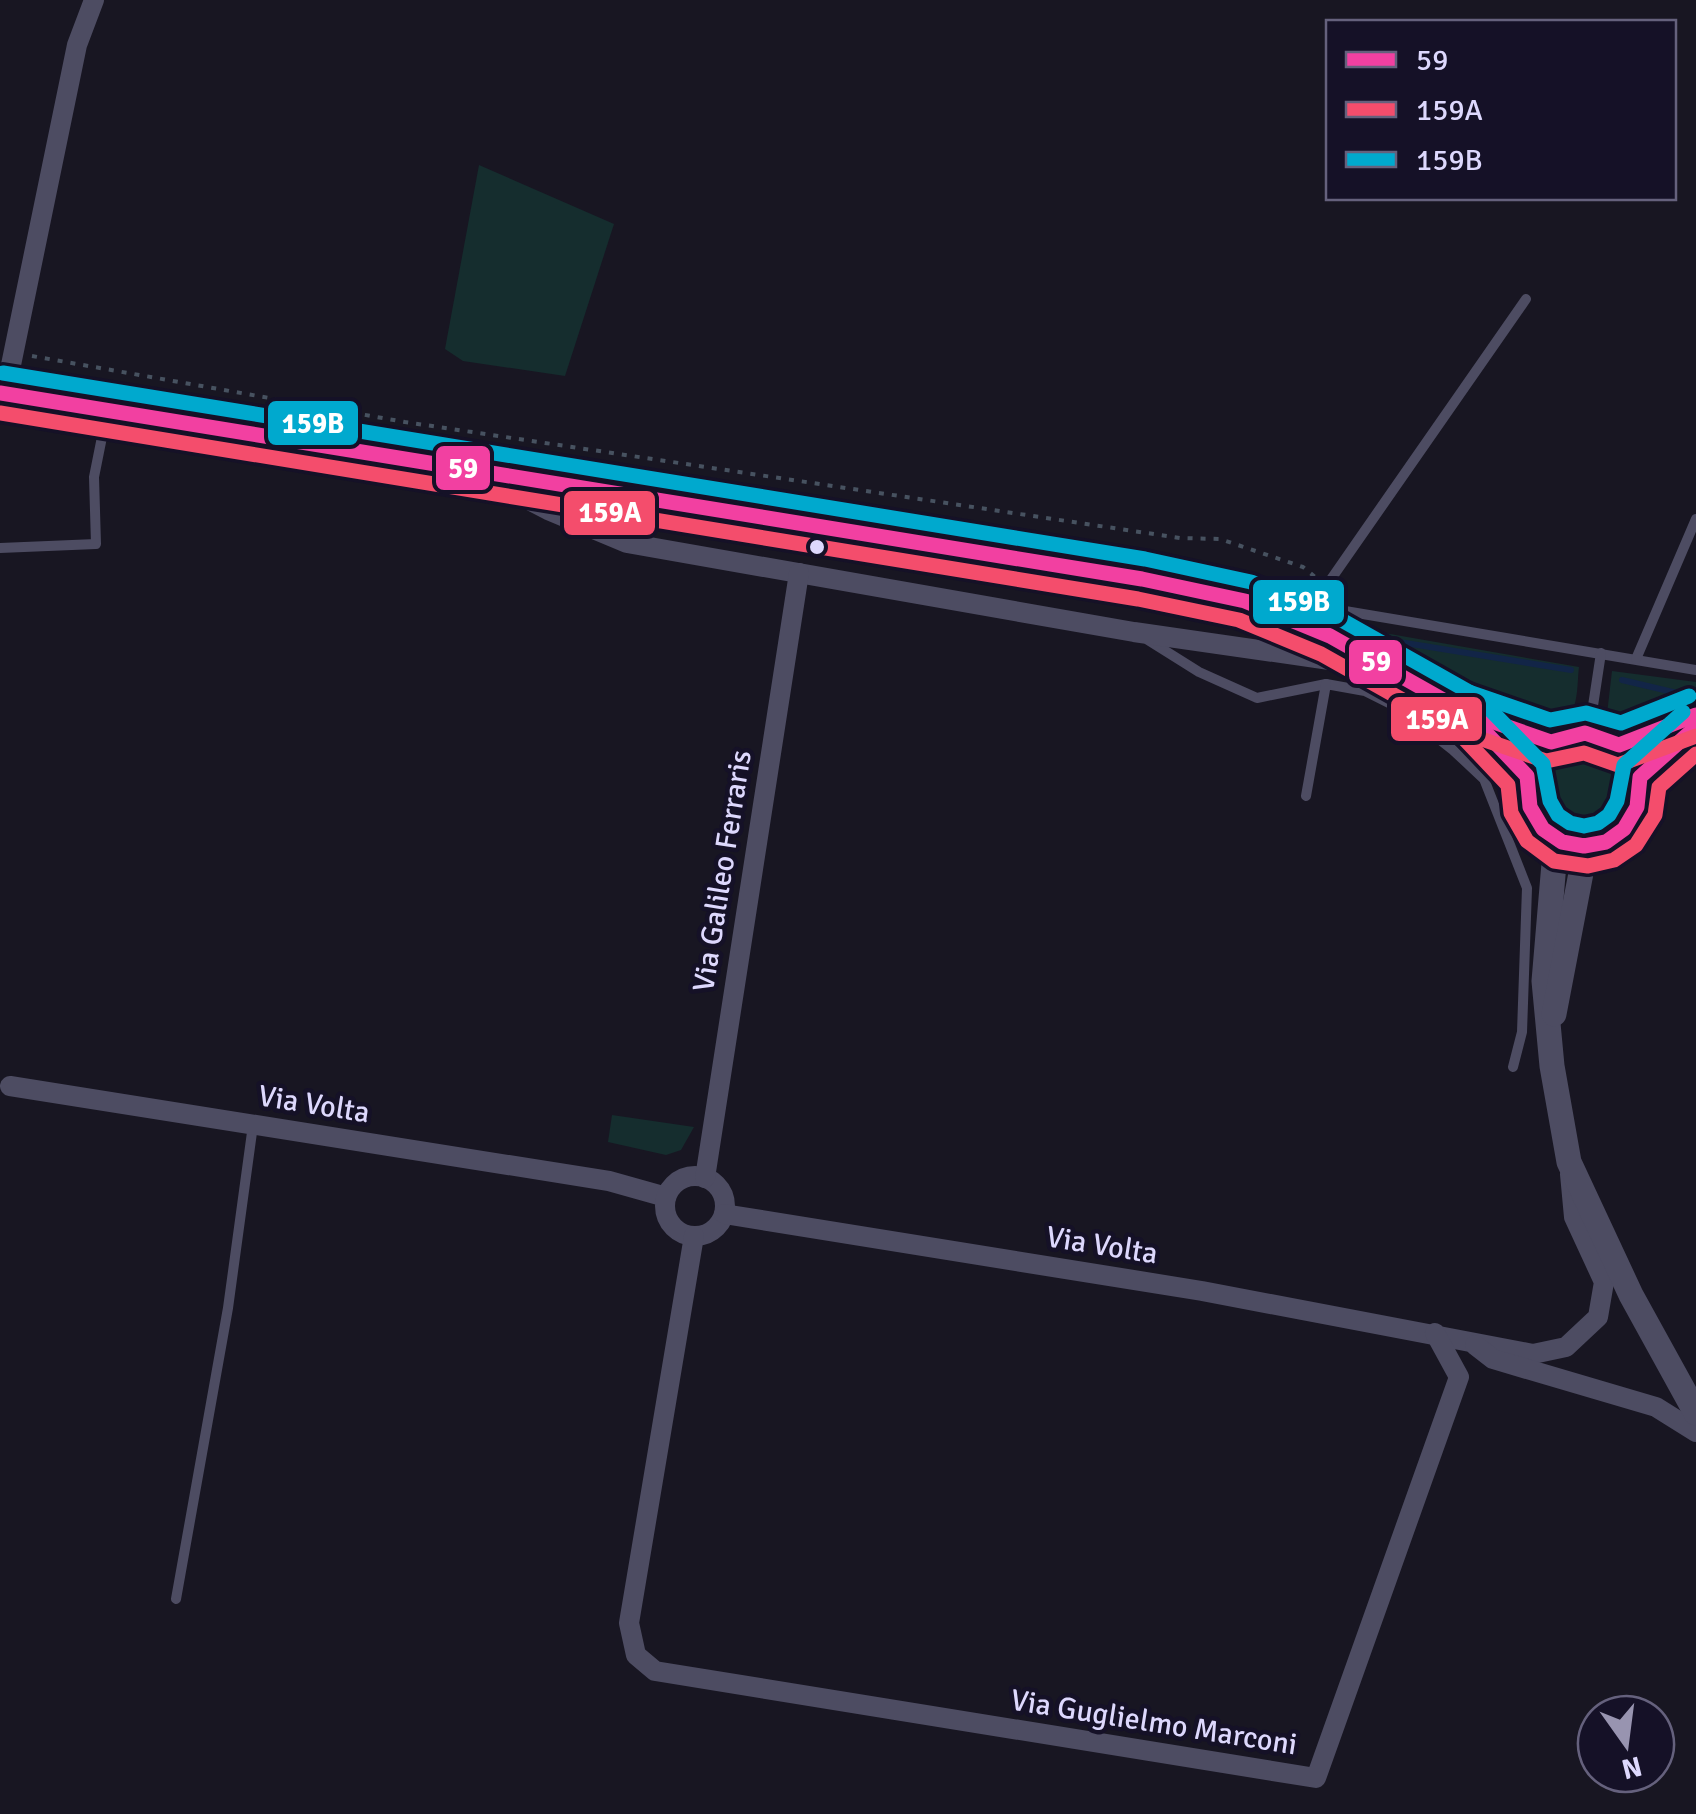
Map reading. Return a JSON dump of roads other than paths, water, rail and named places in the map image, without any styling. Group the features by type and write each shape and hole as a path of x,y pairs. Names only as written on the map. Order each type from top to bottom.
{"street":[{"path":"94,0 77,45 2,393 1123,576 1228,598 1288,616 1468,714 1551,742"},
{"path":"472,470 548,510 626,542 1134,632 1390,669"},
{"name":"Via Galileo Ferraris","path":"704,1178 799,573"},
{"path":"1468,714 1527,776"},
{"path":"1619,744 1696,714"},
{"path":"1640,777 1696,727"},
{"path":"1589,732 1619,744 1640,777 1639,805 1633,818 1614,838 1586,847 1556,840 1541,829 1530,813 1526,795 1527,776 1540,751 1563,736 1589,732"},
{"path":"1556,840 1544,980 1556,1096 1569,1162 1631,1296 1696,1413"},
{"path":"1550,1033 1586,847"},
{"name":"Via Volta","path":"10,1086 609,1182 666,1197"},
{"name":"Via Volta","path":"724,1214 1202,1291 1533,1354 1566,1347 1598,1317 1604,1282 1574,1217 1569,1162"},
{"path":"704,1178 722,1191 724,1214 710,1232 681,1234 668,1220 666,1197 681,1179 704,1178"},
{"name":"Via Guglielmo Marconi","path":"694,1236 629,1623 636,1655 655,1671 1316,1778 1459,1376 1435,1333"},
{"name":"Via Volta","path":"1470,1340 1493,1359 1656,1407 1696,1432"}],"lane":[{"path":"1526,300 1327,585 1330,599 1345,610 1696,670"},
{"path":"0,548 96,544 94,477 107,410"},
{"path":"1636,659 1696,520"},
{"path":"1134,632 1199,672 1256,698 1326,684 1365,691 1401,710 1484,779 1527,888 1522,1032 1513,1067"},
{"path":"1589,732 1601,653"},
{"path":"1306,796 1326,684"},
{"path":"176,1599 228,1308 253,1124"}],"waterway":[{"path":"0,418 51,426"},
{"path":"68,429 85,432"},
{"path":"117,437 419,483"},
{"path":"577,507 1194,607 1289,634"},
{"path":"1387,640 1571,670"},
{"path":"1622,680 1694,697"}]}
